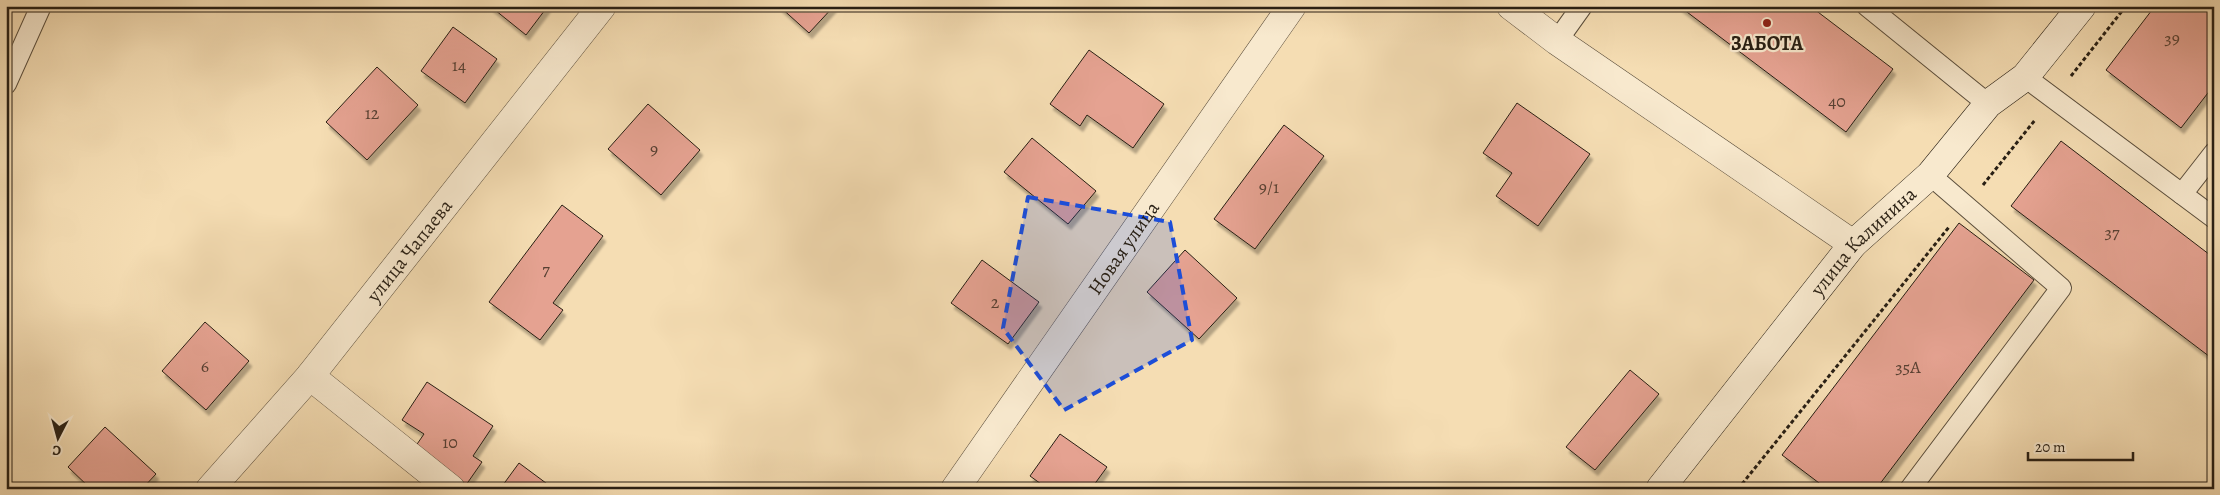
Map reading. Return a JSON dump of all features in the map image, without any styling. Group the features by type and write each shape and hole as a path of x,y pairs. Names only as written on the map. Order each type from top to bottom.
{"street":[{"name":"улица Чапаева","path":"210,489 310,376 602,6"},
{"name":"Новая улица","path":"955,489 1292,6"},
{"path":"1511,6 1556,41 1853,244"},
{"name":"улица Калинина","path":"1660,489 1853,244 1930,175 1988,104 2025,77 2082,6"},
{"path":"310,376 451,489"}],"lane":[{"path":"6,84 41,6"},
{"path":"1556,41 1582,6"},
{"path":"1867,6 1988,104"},
{"path":"2025,77 2214,218"},
{"path":"2182,194 2214,153"},
{"path":"1910,489 2061,288 1930,175"}],"path":[{"path":"1738,489 2126,6"}],"highlighted area":[{"path":"1028,197 1170,222 1192,340 1064,410 1003,328"}],"building":[{"path":"490,6 548,6 526,35"},
{"path":"779,6 834,6 809,33"},
{"path":"1679,6 1810,6 1893,69 1846,132"},
{"path":"2155,6 2214,6 2214,85 2181,128 2106,70"},
{"path":"453,27 497,59 465,103 421,71"},
{"path":"1089,50 1164,104 1133,148 1087,115 1080,126 1050,104"},
{"path":"377,67 418,105 367,160 326,122"},
{"path":"1517,103 1590,154 1538,226 1496,196 1512,173 1483,153"},
{"path":"648,104 700,150 661,195 608,149"},
{"path":"1284,125 1324,156 1255,249 1214,219"},
{"path":"1032,138 1096,191 1068,224 1004,172"},
{"path":"2061,141 2214,258 2214,360 2011,206"},
{"path":"562,205 603,236 553,303 563,310 540,340 489,302"},
{"path":"1959,223 2034,280 1876,489 1827,489 1782,455"},
{"path":"1185,250 1237,298 1199,339 1147,292"},
{"path":"982,260 1039,302 1008,344 951,303"},
{"path":"205,322 249,361 206,410 162,371"},
{"path":"1630,370 1659,394 1595,470 1566,447"},
{"path":"427,382 493,426 473,456 482,462 466,485 413,450 424,434 402,420"},
{"path":"105,427 156,474 142,489 91,489 68,467"},
{"path":"1060,434 1107,467 1091,489 1048,489 1030,476"},
{"path":"519,463 554,489 500,489"}],"place":[{"name":"ЗАБОТА","path":"1767,23"}]}
